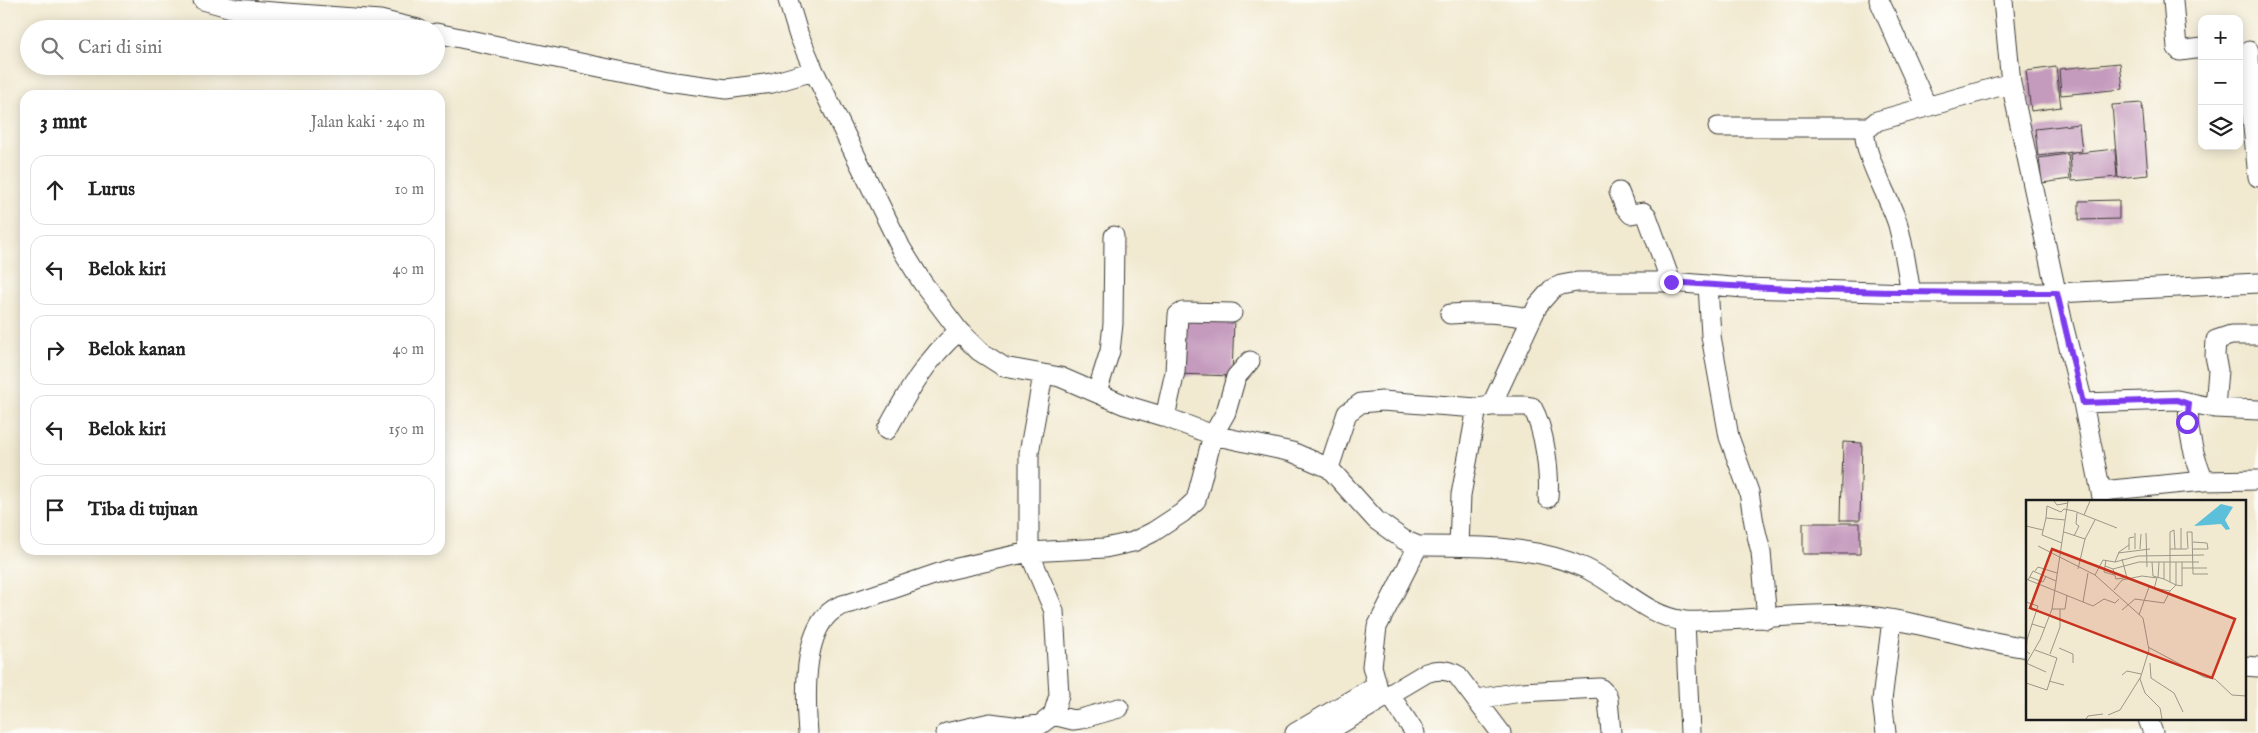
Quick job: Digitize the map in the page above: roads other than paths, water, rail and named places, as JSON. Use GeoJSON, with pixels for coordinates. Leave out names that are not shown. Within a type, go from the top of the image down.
{"type":"FeatureCollection","features":[{"type":"Feature","properties":{"kind":"street"},"geometry":{"type":"LineString","coordinates":[[204,0],[235,8],[380,20]]}},
{"type":"Feature","properties":{"kind":"street"},"geometry":{"type":"LineString","coordinates":[[788,0],[798,33],[814,71],[902,248],[922,282],[959,331],[979,351],[1004,367],[1060,377],[1125,405],[1165,417],[1212,435],[1292,452],[1329,468],[1376,520],[1404,540],[1418,546],[1459,546],[1511,550],[1567,560],[1588,570],[1652,609],[1685,621],[1767,619],[1804,615],[1856,615],[1892,620],[2001,645],[2026,648]]}},
{"type":"Feature","properties":{"kind":"street"},"geometry":{"type":"LineString","coordinates":[[1879,0],[1927,107]]}},
{"type":"Feature","properties":{"kind":"street"},"geometry":{"type":"LineString","coordinates":[[2003,0],[2011,83],[2102,496],[2204,481],[2258,480]]}},
{"type":"Feature","properties":{"kind":"street"},"geometry":{"type":"LineString","coordinates":[[2173,0],[2177,48],[2180,51],[2198,49]]}},
{"type":"Feature","properties":{"kind":"street"},"geometry":{"type":"LineString","coordinates":[[445,35],[667,81],[726,89],[772,83],[814,71]]}},
{"type":"Feature","properties":{"kind":"street"},"geometry":{"type":"LineString","coordinates":[[2249,50],[2258,178]]}},
{"type":"Feature","properties":{"kind":"street"},"geometry":{"type":"LineString","coordinates":[[1718,127],[1867,128],[1877,121],[2011,83]]}},
{"type":"Feature","properties":{"kind":"street"},"geometry":{"type":"LineString","coordinates":[[1867,128],[1865,131],[1866,142],[1898,226],[1911,294]]}},
{"type":"Feature","properties":{"kind":"street"},"geometry":{"type":"LineString","coordinates":[[1619,192],[1625,207],[1631,214],[1643,212],[1647,216],[1671,282]]}},
{"type":"Feature","properties":{"kind":"street"},"geometry":{"type":"LineString","coordinates":[[1097,392],[1110,351],[1114,236]]}},
{"type":"Feature","properties":{"kind":"street"},"geometry":{"type":"LineString","coordinates":[[1459,546],[1461,495],[1484,407],[1545,295],[1561,285],[1577,282],[1671,282],[1911,294],[2057,293],[2258,283]]}},
{"type":"Feature","properties":{"kind":"street"},"geometry":{"type":"LineString","coordinates":[[1708,285],[1711,336],[1729,437],[1749,492],[1761,552],[1767,619]]}},
{"type":"Feature","properties":{"kind":"street"},"geometry":{"type":"LineString","coordinates":[[1165,417],[1175,372],[1178,315],[1183,312],[1232,313]]}},
{"type":"Feature","properties":{"kind":"street"},"geometry":{"type":"LineString","coordinates":[[1450,314],[1514,314],[1532,319]]}},
{"type":"Feature","properties":{"kind":"street"},"geometry":{"type":"LineString","coordinates":[[887,430],[904,398],[925,366],[941,346],[959,331]]}},
{"type":"Feature","properties":{"kind":"street"},"geometry":{"type":"LineString","coordinates":[[2215,408],[2218,370],[2215,356],[2216,340],[2231,335],[2258,335]]}},
{"type":"Feature","properties":{"kind":"street"},"geometry":{"type":"LineString","coordinates":[[808,733],[806,714],[810,649],[818,627],[831,610],[839,605],[851,603],[948,570],[1029,552],[1105,548],[1133,542],[1153,532],[1182,513],[1196,500],[1212,435],[1226,412],[1236,377],[1250,361]]}},
{"type":"Feature","properties":{"kind":"street"},"geometry":{"type":"LineString","coordinates":[[946,733],[1040,725],[1053,715],[1059,695],[1054,610],[1029,552],[1029,453],[1043,375]]}},
{"type":"Feature","properties":{"kind":"street"},"geometry":{"type":"LineString","coordinates":[[2083,403],[2177,400],[2215,408],[2258,410]]}},
{"type":"Feature","properties":{"kind":"street"},"geometry":{"type":"LineString","coordinates":[[1329,468],[1347,413],[1361,403],[1382,402],[1484,407],[1526,406],[1532,408],[1547,464],[1548,498]]}},
{"type":"Feature","properties":{"kind":"street"},"geometry":{"type":"LineString","coordinates":[[2189,404],[2187,422],[2204,481]]}},
{"type":"Feature","properties":{"kind":"street"},"geometry":{"type":"LineString","coordinates":[[1295,733],[1377,685],[1372,666],[1377,627],[1395,588],[1418,546]]}},
{"type":"Feature","properties":{"kind":"street"},"geometry":{"type":"LineString","coordinates":[[1886,733],[1882,700],[1892,620]]}},
{"type":"Feature","properties":{"kind":"street"},"geometry":{"type":"LineString","coordinates":[[1685,621],[1690,733]]}},
{"type":"Feature","properties":{"kind":"street"},"geometry":{"type":"LineString","coordinates":[[1329,732],[1426,673],[1442,670],[1451,671],[1456,676],[1477,699],[1501,733]]}},
{"type":"Feature","properties":{"kind":"street"},"geometry":{"type":"LineString","coordinates":[[1477,699],[1521,692],[1600,688],[1608,699],[1611,733]]}},
{"type":"Feature","properties":{"kind":"street"},"geometry":{"type":"LineString","coordinates":[[1390,695],[1415,733]]}},
{"type":"Feature","properties":{"kind":"street"},"geometry":{"type":"LineString","coordinates":[[1053,715],[1073,720],[1119,708]]}},
{"type":"Feature","properties":{"kind":"street"},"geometry":{"type":"LineString","coordinates":[[2148,720],[2152,733]]}}]}
